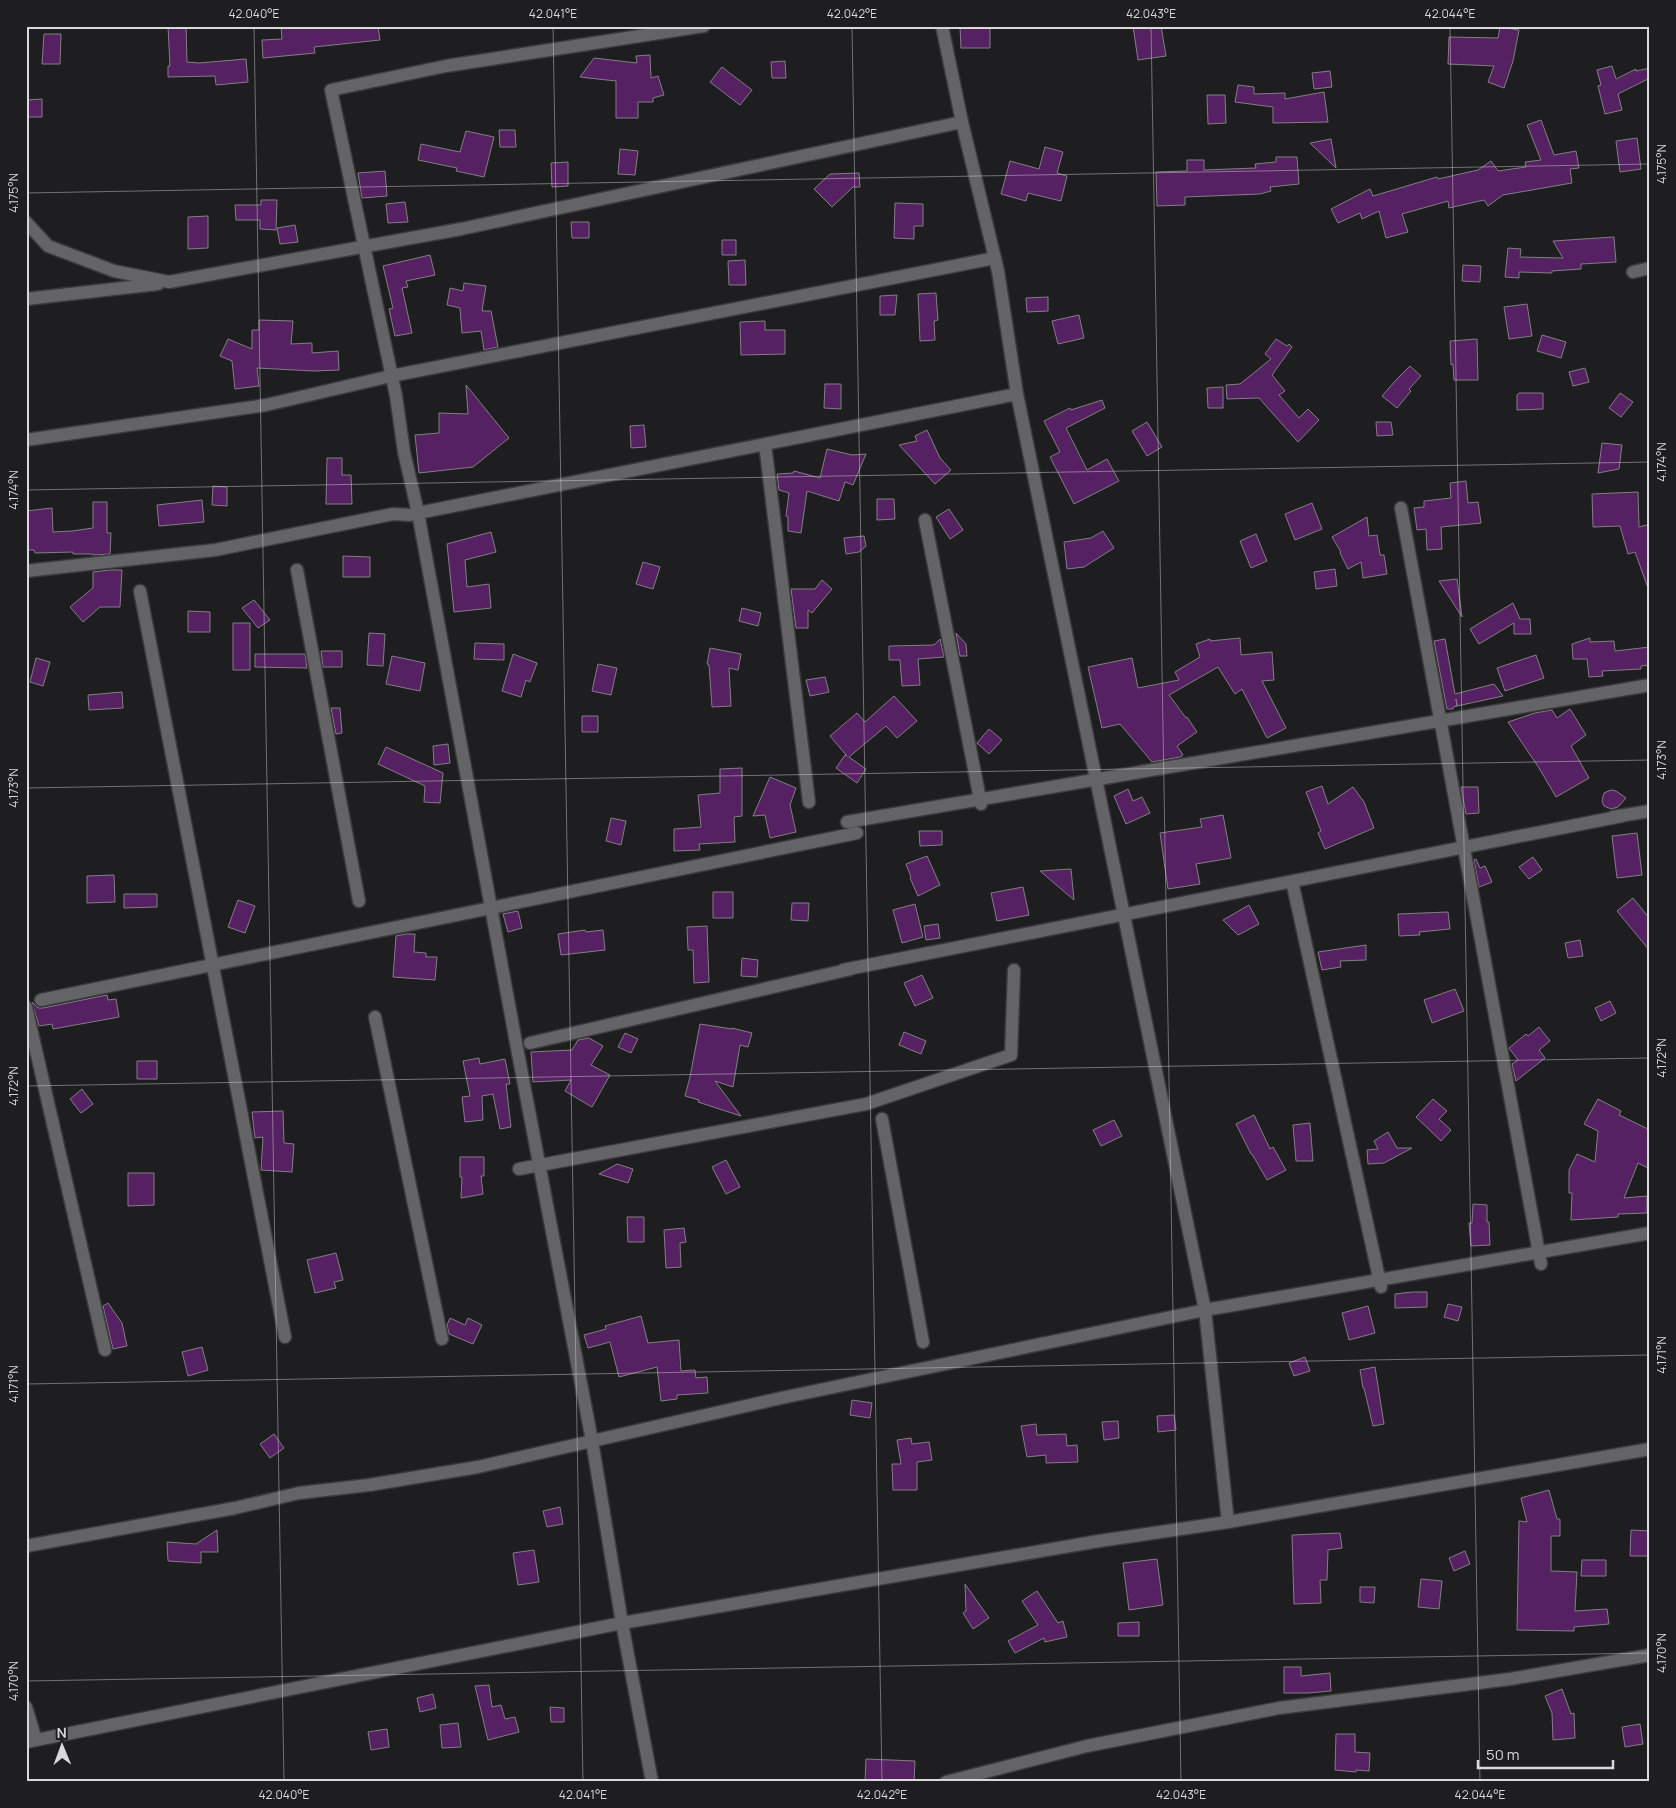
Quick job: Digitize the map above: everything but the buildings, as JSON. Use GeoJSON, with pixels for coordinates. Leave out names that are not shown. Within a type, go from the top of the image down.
{"type":"FeatureCollection","features":[{"type":"Feature","properties":{"kind":"street"},"geometry":{"type":"LineString","coordinates":[[652,1782],[622,1622],[592,1441],[418,513],[404,452],[392,376],[331,90],[446,66],[704,26]]}},
{"type":"Feature","properties":{"kind":"street"},"geometry":{"type":"LineString","coordinates":[[942,26],[962,122],[995,258],[1017,394],[1205,1310],[1228,1522]]}},
{"type":"Feature","properties":{"kind":"street"},"geometry":{"type":"LineString","coordinates":[[26,299],[169,282],[364,245],[461,229],[962,122]]}},
{"type":"Feature","properties":{"kind":"street"},"geometry":{"type":"LineString","coordinates":[[26,222],[48,246],[114,270],[169,282]]}},
{"type":"Feature","properties":{"kind":"street"},"geometry":{"type":"LineString","coordinates":[[26,440],[266,406],[392,376],[995,258]]}},
{"type":"Feature","properties":{"kind":"street"},"geometry":{"type":"LineString","coordinates":[[1633,272],[1650,268]]}},
{"type":"Feature","properties":{"kind":"street"},"geometry":{"type":"LineString","coordinates":[[26,571],[214,550],[393,514],[410,515],[1017,394]]}},
{"type":"Feature","properties":{"kind":"street"},"geometry":{"type":"LineString","coordinates":[[765,444],[809,802]]}},
{"type":"Feature","properties":{"kind":"street"},"geometry":{"type":"LineString","coordinates":[[1401,508],[1541,1264]]}},
{"type":"Feature","properties":{"kind":"street"},"geometry":{"type":"LineString","coordinates":[[925,520],[981,804]]}},
{"type":"Feature","properties":{"kind":"street"},"geometry":{"type":"LineString","coordinates":[[297,570],[359,900]]}},
{"type":"Feature","properties":{"kind":"street"},"geometry":{"type":"LineString","coordinates":[[140,590],[285,1337]]}},
{"type":"Feature","properties":{"kind":"street"},"geometry":{"type":"LineString","coordinates":[[846,822],[1650,685]]}},
{"type":"Feature","properties":{"kind":"street"},"geometry":{"type":"LineString","coordinates":[[1593,821],[1650,811]]}},
{"type":"Feature","properties":{"kind":"street"},"geometry":{"type":"LineString","coordinates":[[843,970],[1622,816]]}},
{"type":"Feature","properties":{"kind":"street"},"geometry":{"type":"LineString","coordinates":[[42,1000],[857,833]]}},
{"type":"Feature","properties":{"kind":"street"},"geometry":{"type":"LineString","coordinates":[[1292,881],[1381,1287]]}},
{"type":"Feature","properties":{"kind":"street"},"geometry":{"type":"LineString","coordinates":[[530,1043],[861,966]]}},
{"type":"Feature","properties":{"kind":"street"},"geometry":{"type":"LineString","coordinates":[[519,1169],[866,1104],[1011,1055],[1014,970]]}},
{"type":"Feature","properties":{"kind":"street"},"geometry":{"type":"LineString","coordinates":[[26,1007],[105,1350]]}},
{"type":"Feature","properties":{"kind":"street"},"geometry":{"type":"LineString","coordinates":[[375,1017],[442,1339]]}},
{"type":"Feature","properties":{"kind":"street"},"geometry":{"type":"LineString","coordinates":[[882,1119],[923,1342]]}},
{"type":"Feature","properties":{"kind":"street"},"geometry":{"type":"LineString","coordinates":[[26,1546],[235,1508],[298,1493],[369,1485],[478,1467],[781,1398],[1205,1310],[1650,1234]]}},
{"type":"Feature","properties":{"kind":"street"},"geometry":{"type":"LineString","coordinates":[[27,1713],[31,1741],[622,1622],[1100,1541],[1228,1522],[1650,1449]]}},
{"type":"Feature","properties":{"kind":"street"},"geometry":{"type":"LineString","coordinates":[[946,1782],[1087,1746],[1279,1708],[1510,1679],[1650,1655]]}}]}
